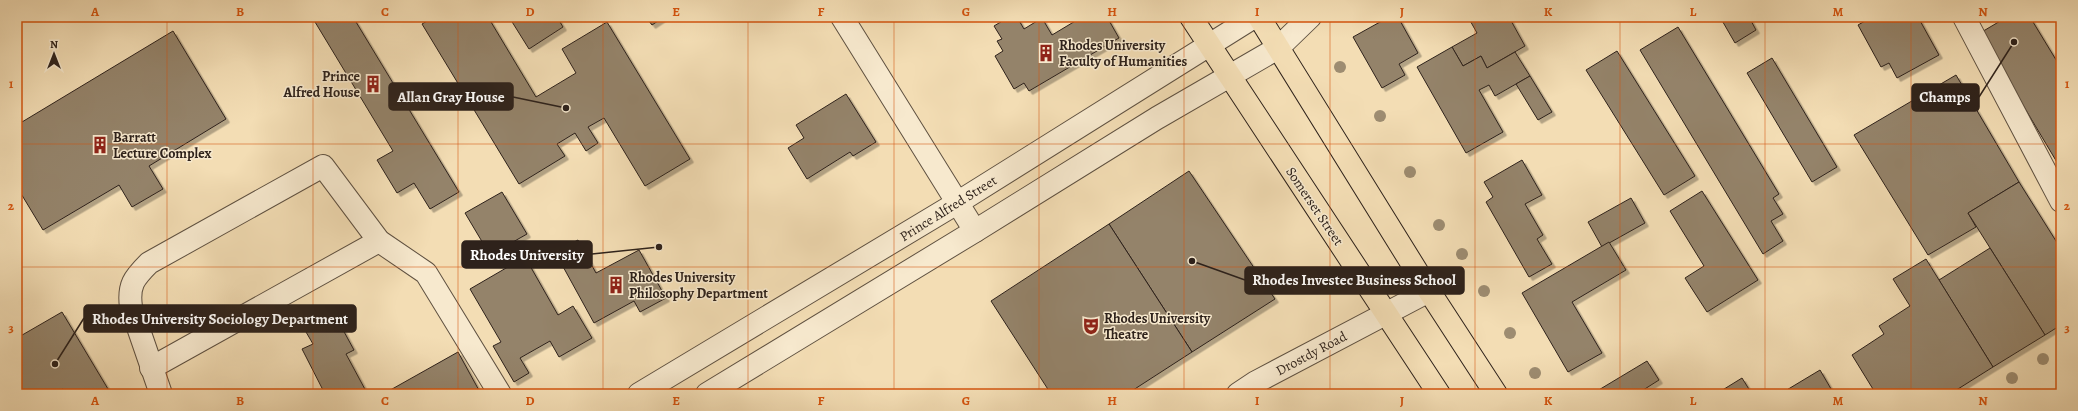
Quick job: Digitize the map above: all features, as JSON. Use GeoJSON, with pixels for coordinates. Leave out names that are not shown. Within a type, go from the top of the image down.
{"type":"FeatureCollection","features":[{"type":"Feature","properties":{"kind":"main road","name":"Somerset Street"},"geometry":{"type":"LineString","coordinates":[[1191,17],[1438,394]]}},
{"type":"Feature","properties":{"kind":"main road"},"geometry":{"type":"LineString","coordinates":[[1259,17],[1429,291],[1496,394]]}},
{"type":"Feature","properties":{"kind":"street"},"geometry":{"type":"LineString","coordinates":[[842,17],[975,231]]}},
{"type":"Feature","properties":{"kind":"street","name":"Prince Alfred Street"},"geometry":{"type":"LineString","coordinates":[[639,394],[957,203],[1208,44],[1254,17]]}},
{"type":"Feature","properties":{"kind":"street"},"geometry":{"type":"LineString","coordinates":[[706,394],[975,231],[1157,118],[1278,48],[1310,17]]}},
{"type":"Feature","properties":{"kind":"street"},"geometry":{"type":"LineString","coordinates":[[1964,17],[2061,201]]}},
{"type":"Feature","properties":{"kind":"street"},"geometry":{"type":"LineString","coordinates":[[161,394],[131,307],[129,294],[134,278],[149,263],[323,166],[379,241],[426,273],[500,394]]}},
{"type":"Feature","properties":{"kind":"street"},"geometry":{"type":"LineString","coordinates":[[151,368],[379,241]]}},
{"type":"Feature","properties":{"kind":"street","name":"Drostdy Road"},"geometry":{"type":"LineString","coordinates":[[1238,394],[1256,382],[1429,291]]}},
{"type":"Feature","properties":{"kind":"building","name":"Prince Alfred House"},"geometry":{"type":"Polygon","coordinates":[[[312,17],[353,17],[459,192],[430,209],[414,183],[397,193],[377,160],[393,151],[312,17]]]}},
{"type":"Feature","properties":{"kind":"building"},"geometry":{"type":"Polygon","coordinates":[[[434,17],[488,17],[536,97],[576,73],[562,49],[607,22],[690,159],[645,186],[604,118],[588,127],[598,143],[586,151],[575,133],[557,144],[565,156],[519,184],[422,24],[434,17]]]}},
{"type":"Feature","properties":{"kind":"building"},"geometry":{"type":"Polygon","coordinates":[[[509,17],[557,17],[563,27],[529,49],[509,17]]]}},
{"type":"Feature","properties":{"kind":"building"},"geometry":{"type":"Polygon","coordinates":[[[646,17],[664,17],[652,25],[646,17]]]}},
{"type":"Feature","properties":{"kind":"building","name":"Rhodes University Faculty of Humanities"},"geometry":{"type":"Polygon","coordinates":[[[1009,17],[1017,17],[1024,29],[1042,18],[1052,35],[1082,17],[1107,17],[1119,38],[1029,91],[1024,83],[1014,89],[995,56],[1003,51],[997,41],[1002,39],[994,26],[1009,17]]]}},
{"type":"Feature","properties":{"kind":"building"},"geometry":{"type":"Polygon","coordinates":[[[1389,17],[1398,17],[1418,53],[1399,64],[1405,75],[1382,88],[1353,37],[1389,17]]]}},
{"type":"Feature","properties":{"kind":"building"},"geometry":{"type":"Polygon","coordinates":[[[1468,17],[1509,17],[1525,46],[1487,68],[1481,56],[1463,66],[1452,47],[1477,33],[1468,17]]]}},
{"type":"Feature","properties":{"kind":"building"},"geometry":{"type":"Polygon","coordinates":[[[1720,17],[1749,17],[1756,30],[1735,43],[1720,17]]]}},
{"type":"Feature","properties":{"kind":"building"},"geometry":{"type":"Polygon","coordinates":[[[1872,17],[1918,17],[1939,55],[1897,78],[1889,63],[1881,67],[1858,25],[1872,17]]]}},
{"type":"Feature","properties":{"kind":"building"},"geometry":{"type":"Polygon","coordinates":[[[2007,17],[2030,17],[2061,68],[2061,169],[1980,33],[2007,17]]]}},
{"type":"Feature","properties":{"kind":"building"},"geometry":{"type":"Polygon","coordinates":[[[1678,27],[1779,194],[1773,198],[1783,214],[1771,221],[1783,241],[1763,254],[1640,50],[1678,27]]]}},
{"type":"Feature","properties":{"kind":"building","name":"Barratt Lecture Complex"},"geometry":{"type":"Polygon","coordinates":[[[173,31],[226,119],[149,166],[163,189],[132,207],[119,185],[43,230],[17,187],[17,125],[173,31]]]}},
{"type":"Feature","properties":{"kind":"building"},"geometry":{"type":"Polygon","coordinates":[[[1452,47],[1463,66],[1481,56],[1487,68],[1515,52],[1530,76],[1495,96],[1489,85],[1479,90],[1503,132],[1466,153],[1417,67],[1452,47]]]}},
{"type":"Feature","properties":{"kind":"building"},"geometry":{"type":"Polygon","coordinates":[[[1617,51],[1695,176],[1664,195],[1586,70],[1617,51]]]}},
{"type":"Feature","properties":{"kind":"building"},"geometry":{"type":"Polygon","coordinates":[[[1772,58],[1837,167],[1812,182],[1747,73],[1772,58]]]}},
{"type":"Feature","properties":{"kind":"building"},"geometry":{"type":"Polygon","coordinates":[[[1956,75],[2019,182],[1968,213],[1976,227],[1928,255],[1854,135],[1956,75]]]}},
{"type":"Feature","properties":{"kind":"building"},"geometry":{"type":"Polygon","coordinates":[[[1530,76],[1552,112],[1538,120],[1516,84],[1530,76]]]}},
{"type":"Feature","properties":{"kind":"building"},"geometry":{"type":"Polygon","coordinates":[[[846,94],[876,142],[853,156],[850,152],[807,179],[788,148],[804,138],[796,125],[846,94]]]}},
{"type":"Feature","properties":{"kind":"building"},"geometry":{"type":"Polygon","coordinates":[[[1522,160],[1542,195],[1525,204],[1543,235],[1537,239],[1552,264],[1529,277],[1486,202],[1493,197],[1484,182],[1522,160]]]}},
{"type":"Feature","properties":{"kind":"building"},"geometry":{"type":"Polygon","coordinates":[[[1189,171],[1275,299],[1192,352],[1109,224],[1189,171]]]}},
{"type":"Feature","properties":{"kind":"building"},"geometry":{"type":"Polygon","coordinates":[[[2019,182],[2061,249],[2061,325],[2045,335],[1968,213],[2019,182]]]}},
{"type":"Feature","properties":{"kind":"building"},"geometry":{"type":"Polygon","coordinates":[[[1702,191],[1758,280],[1707,312],[1685,278],[1704,266],[1670,211],[1702,191]]]}},
{"type":"Feature","properties":{"kind":"building"},"geometry":{"type":"Polygon","coordinates":[[[502,192],[527,234],[490,255],[465,213],[502,192]]]}},
{"type":"Feature","properties":{"kind":"building"},"geometry":{"type":"Polygon","coordinates":[[[1631,198],[1645,223],[1602,247],[1588,222],[1631,198]]]}},
{"type":"Feature","properties":{"kind":"building","name":"Rhodes University Theatre"},"geometry":{"type":"Polygon","coordinates":[[[1109,224],[1192,352],[1127,394],[1051,394],[991,301],[1109,224]]]}},
{"type":"Feature","properties":{"kind":"building","name":"Rhodes University Philosophy Department"},"geometry":{"type":"Polygon","coordinates":[[[578,240],[596,273],[639,250],[666,298],[640,312],[634,301],[594,323],[555,252],[578,240]]]}},
{"type":"Feature","properties":{"kind":"building"},"geometry":{"type":"Polygon","coordinates":[[[1609,242],[1626,270],[1572,302],[1602,353],[1568,372],[1522,293],[1609,242]]]}},
{"type":"Feature","properties":{"kind":"building"},"geometry":{"type":"Polygon","coordinates":[[[1990,248],[2045,335],[1993,367],[1939,280],[1990,248]]]}},
{"type":"Feature","properties":{"kind":"building"},"geometry":{"type":"Polygon","coordinates":[[[525,257],[558,315],[573,306],[592,338],[559,357],[550,341],[520,358],[529,373],[514,382],[493,346],[501,342],[470,289],[525,257]]]}},
{"type":"Feature","properties":{"kind":"building"},"geometry":{"type":"Polygon","coordinates":[[[1926,259],[1993,367],[1950,394],[1876,394],[1852,355],[1884,334],[1879,326],[1910,306],[1893,279],[1926,259]]]}},
{"type":"Feature","properties":{"kind":"building"},"geometry":{"type":"Polygon","coordinates":[[[62,312],[111,394],[66,394],[63,389],[54,394],[17,394],[17,338],[62,312]]]}},
{"type":"Feature","properties":{"kind":"building"},"geometry":{"type":"Polygon","coordinates":[[[336,317],[354,350],[346,354],[367,393],[365,394],[325,394],[302,349],[313,344],[306,332],[336,317]]]}},
{"type":"Feature","properties":{"kind":"building"},"geometry":{"type":"Polygon","coordinates":[[[458,352],[481,394],[385,393],[458,352]]]}},
{"type":"Feature","properties":{"kind":"building"},"geometry":{"type":"Polygon","coordinates":[[[1647,361],[1659,380],[1640,392],[1641,394],[1592,394],[1647,361]]]}},
{"type":"Feature","properties":{"kind":"building"},"geometry":{"type":"Polygon","coordinates":[[[1820,370],[1834,394],[1780,394],[1820,370]]]}},
{"type":"Feature","properties":{"kind":"building"},"geometry":{"type":"Polygon","coordinates":[[[1742,378],[1752,394],[1716,394],[1742,378]]]}},
{"type":"Feature","properties":{"kind":"place","name":"Champs"},"geometry":{"type":"Point","coordinates":[2014,42]}},
{"type":"Feature","properties":{"kind":"place","name":"Rhodes University Faculty of Humanities"},"geometry":{"type":"Point","coordinates":[1046,53]}},
{"type":"Feature","properties":{"kind":"place","name":"Prince Alfred House"},"geometry":{"type":"Point","coordinates":[373,84]}},
{"type":"Feature","properties":{"kind":"place","name":"Allan Gray House"},"geometry":{"type":"Point","coordinates":[566,108]}},
{"type":"Feature","properties":{"kind":"place","name":"Barratt Lecture Complex"},"geometry":{"type":"Point","coordinates":[100,145]}},
{"type":"Feature","properties":{"kind":"place","name":"Rhodes University"},"geometry":{"type":"Point","coordinates":[659,247]}},
{"type":"Feature","properties":{"kind":"place","name":"Rhodes Investec Business School"},"geometry":{"type":"Point","coordinates":[1192,261]}},
{"type":"Feature","properties":{"kind":"place","name":"Rhodes University Philosophy Department"},"geometry":{"type":"Point","coordinates":[616,285]}},
{"type":"Feature","properties":{"kind":"place","name":"Rhodes University Theatre"},"geometry":{"type":"Point","coordinates":[1091,326]}},
{"type":"Feature","properties":{"kind":"place","name":"Rhodes University Sociology Department"},"geometry":{"type":"Point","coordinates":[55,364]}}]}
